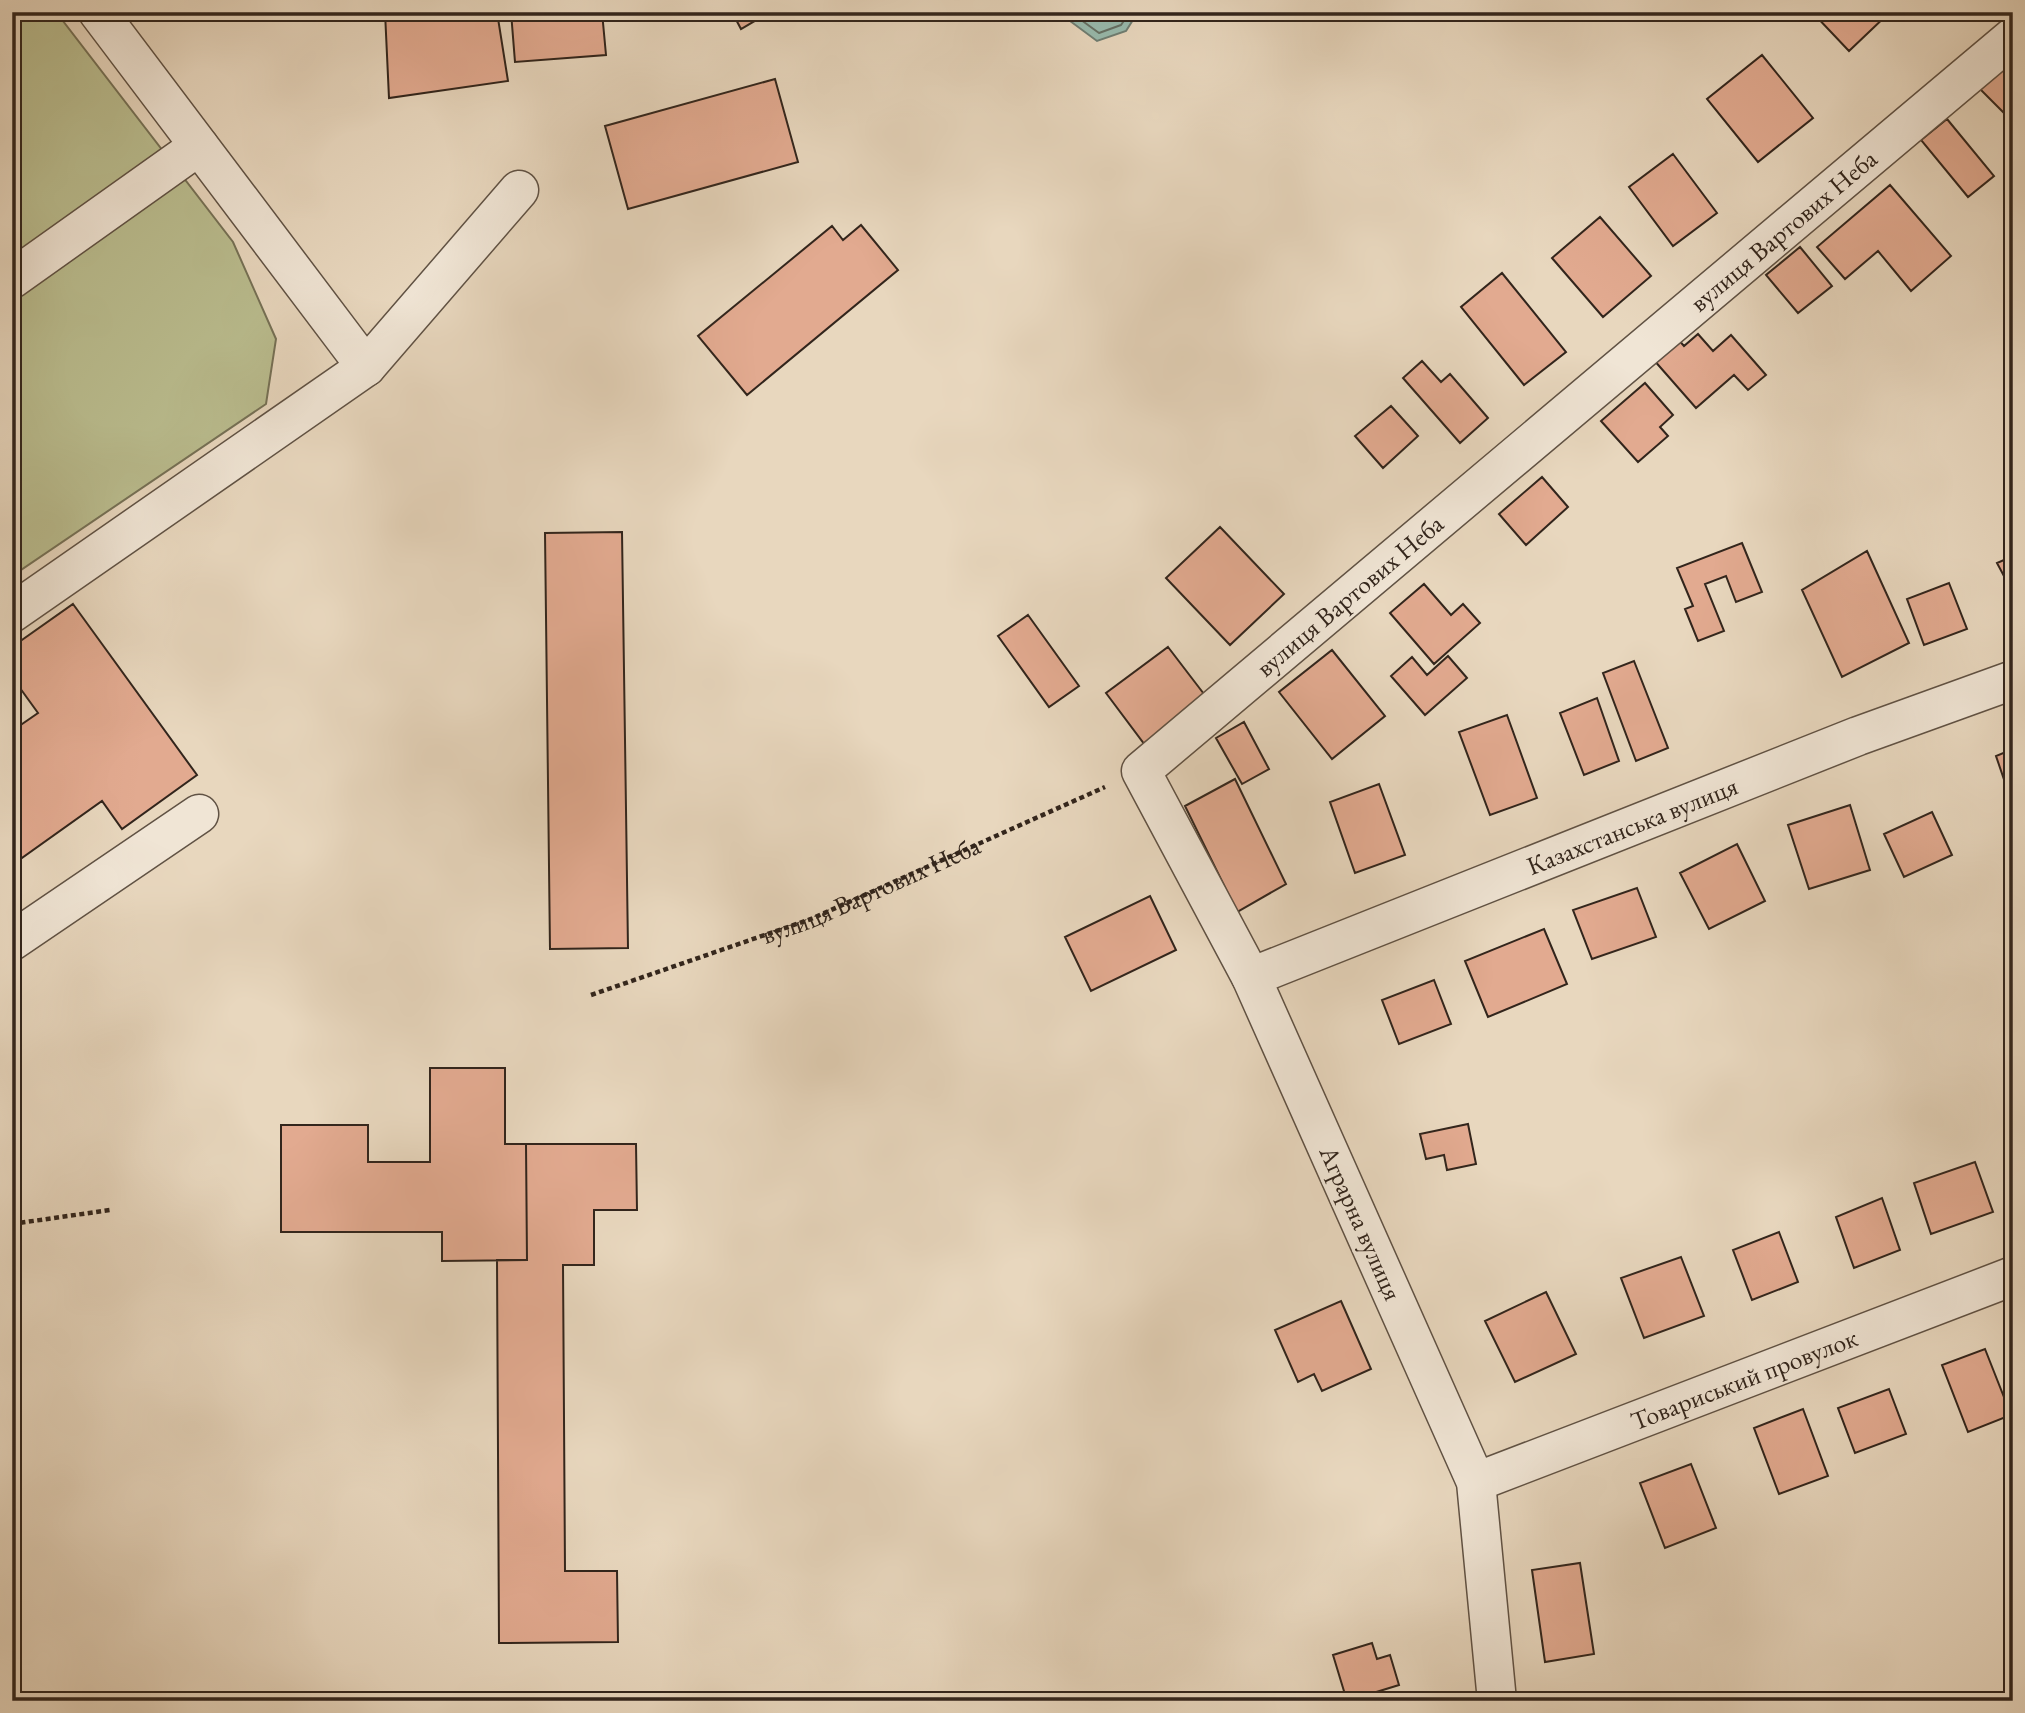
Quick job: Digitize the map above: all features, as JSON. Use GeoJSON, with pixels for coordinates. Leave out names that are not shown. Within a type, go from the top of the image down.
{"type":"FeatureCollection","features":[{"type":"Feature","properties":{"kind":"street"},"geometry":{"type":"LineString","coordinates":[[98,12],[366,367]]}},
{"type":"Feature","properties":{"kind":"street","name":"вулиця Вартових Неба"},"geometry":{"type":"LineString","coordinates":[[1141,771],[2013,37]]}},
{"type":"Feature","properties":{"kind":"street"},"geometry":{"type":"LineString","coordinates":[[12,279],[199,146]]}},
{"type":"Feature","properties":{"kind":"street"},"geometry":{"type":"LineString","coordinates":[[12,614],[366,367],[519,190]]}},
{"type":"Feature","properties":{"kind":"street","name":"Казахстанська вулиця"},"geometry":{"type":"LineString","coordinates":[[1251,976],[1858,736],[2013,680]]}},
{"type":"Feature","properties":{"kind":"street","name":"Аграрна вулиця"},"geometry":{"type":"LineString","coordinates":[[1141,771],[1251,976],[1476,1482],[1497,1701]]}},
{"type":"Feature","properties":{"kind":"street"},"geometry":{"type":"LineString","coordinates":[[12,941],[199,814]]}},
{"type":"Feature","properties":{"kind":"street","name":"Товариський провулок"},"geometry":{"type":"LineString","coordinates":[[1476,1482],[2013,1276]]}},
{"type":"Feature","properties":{"kind":"path","name":"вулиця Вартових Неба"},"geometry":{"type":"LineString","coordinates":[[590,995],[811,919],[1141,771]]}},
{"type":"Feature","properties":{"kind":"path"},"geometry":{"type":"LineString","coordinates":[[12,1224],[110,1210]]}},
{"type":"Feature","properties":{"kind":"green space"},"geometry":{"type":"Polygon","coordinates":[[[12,12],[56,12],[233,242],[276,339],[266,404],[12,576],[12,12]]]}},
{"type":"Feature","properties":{"kind":"water"},"geometry":{"type":"Polygon","coordinates":[[[1067,12],[1138,12],[1126,31],[1097,41],[1070,21],[1067,12]]]}},
{"type":"Feature","properties":{"kind":"building"},"geometry":{"type":"Polygon","coordinates":[[[385,12],[497,12],[508,81],[389,98],[385,12]]]}},
{"type":"Feature","properties":{"kind":"building"},"geometry":{"type":"Polygon","coordinates":[[[511,12],[602,12],[606,55],[515,62],[511,12]]]}},
{"type":"Feature","properties":{"kind":"building"},"geometry":{"type":"Polygon","coordinates":[[[732,12],[770,12],[741,29],[732,12]]]}},
{"type":"Feature","properties":{"kind":"building"},"geometry":{"type":"Polygon","coordinates":[[[1812,12],[1890,12],[1849,51],[1812,12]]]}},
{"type":"Feature","properties":{"kind":"building"},"geometry":{"type":"Polygon","coordinates":[[[1762,55],[1813,118],[1758,162],[1707,99],[1762,55]]]}},
{"type":"Feature","properties":{"kind":"building"},"geometry":{"type":"Polygon","coordinates":[[[2013,56],[2013,122],[1980,89],[2013,56]]]}},
{"type":"Feature","properties":{"kind":"building"},"geometry":{"type":"Polygon","coordinates":[[[775,79],[798,162],[628,209],[605,126],[775,79]]]}},
{"type":"Feature","properties":{"kind":"building"},"geometry":{"type":"Polygon","coordinates":[[[1947,119],[1994,176],[1968,197],[1921,140],[1947,119]]]}},
{"type":"Feature","properties":{"kind":"building"},"geometry":{"type":"Polygon","coordinates":[[[1673,154],[1717,213],[1673,246],[1629,187],[1673,154]]]}},
{"type":"Feature","properties":{"kind":"building"},"geometry":{"type":"Polygon","coordinates":[[[1890,185],[1951,256],[1911,291],[1878,251],[1845,279],[1817,247],[1890,185]]]}},
{"type":"Feature","properties":{"kind":"building"},"geometry":{"type":"Polygon","coordinates":[[[1600,217],[1651,276],[1603,317],[1552,258],[1600,217]]]}},
{"type":"Feature","properties":{"kind":"building"},"geometry":{"type":"Polygon","coordinates":[[[861,225],[898,270],[747,395],[698,336],[832,226],[843,240],[861,225]]]}},
{"type":"Feature","properties":{"kind":"building"},"geometry":{"type":"Polygon","coordinates":[[[1800,247],[1832,286],[1798,313],[1766,275],[1800,247]]]}},
{"type":"Feature","properties":{"kind":"building"},"geometry":{"type":"Polygon","coordinates":[[[1502,273],[1566,352],[1524,385],[1461,307],[1502,273]]]}},
{"type":"Feature","properties":{"kind":"building"},"geometry":{"type":"Polygon","coordinates":[[[1698,334],[1713,351],[1731,335],[1766,375],[1748,390],[1734,375],[1696,408],[1653,359],[1677,338],[1684,346],[1698,334]]]}},
{"type":"Feature","properties":{"kind":"building"},"geometry":{"type":"Polygon","coordinates":[[[1422,361],[1441,382],[1450,374],[1488,418],[1460,443],[1403,378],[1422,361]]]}},
{"type":"Feature","properties":{"kind":"building"},"geometry":{"type":"Polygon","coordinates":[[[1645,383],[1673,415],[1660,427],[1668,436],[1638,462],[1601,421],[1645,383]]]}},
{"type":"Feature","properties":{"kind":"building"},"geometry":{"type":"Polygon","coordinates":[[[1391,406],[1418,436],[1383,468],[1355,436],[1391,406]]]}},
{"type":"Feature","properties":{"kind":"building"},"geometry":{"type":"Polygon","coordinates":[[[1542,477],[1568,507],[1526,545],[1499,514],[1542,477]]]}},
{"type":"Feature","properties":{"kind":"building"},"geometry":{"type":"Polygon","coordinates":[[[1220,527],[1284,594],[1230,645],[1166,578],[1220,527]]]}},
{"type":"Feature","properties":{"kind":"building"},"geometry":{"type":"Polygon","coordinates":[[[622,532],[628,948],[550,949],[545,533],[622,532]]]}},
{"type":"Feature","properties":{"kind":"building"},"geometry":{"type":"Polygon","coordinates":[[[1742,543],[1762,592],[1736,602],[1726,576],[1705,584],[1724,631],[1698,641],[1685,609],[1693,606],[1677,568],[1742,543]]]}},
{"type":"Feature","properties":{"kind":"building"},"geometry":{"type":"Polygon","coordinates":[[[1867,551],[1909,643],[1842,677],[1802,590],[1867,551]]]}},
{"type":"Feature","properties":{"kind":"building"},"geometry":{"type":"Polygon","coordinates":[[[2013,556],[2013,593],[1997,563],[2013,556]]]}},
{"type":"Feature","properties":{"kind":"building"},"geometry":{"type":"Polygon","coordinates":[[[1949,583],[1967,629],[1924,645],[1907,599],[1949,583]]]}},
{"type":"Feature","properties":{"kind":"building"},"geometry":{"type":"Polygon","coordinates":[[[1424,584],[1451,615],[1463,604],[1480,623],[1434,664],[1390,613],[1424,584]]]}},
{"type":"Feature","properties":{"kind":"building"},"geometry":{"type":"Polygon","coordinates":[[[73,604],[197,775],[122,829],[102,801],[12,865],[12,731],[38,713],[12,677],[12,647],[73,604]]]}},
{"type":"Feature","properties":{"kind":"building"},"geometry":{"type":"Polygon","coordinates":[[[1028,615],[1079,686],[1049,707],[998,636],[1028,615]]]}},
{"type":"Feature","properties":{"kind":"building"},"geometry":{"type":"Polygon","coordinates":[[[1168,647],[1207,698],[1145,745],[1106,693],[1168,647]]]}},
{"type":"Feature","properties":{"kind":"building"},"geometry":{"type":"Polygon","coordinates":[[[1332,650],[1385,716],[1332,759],[1279,692],[1332,650]]]}},
{"type":"Feature","properties":{"kind":"building"},"geometry":{"type":"Polygon","coordinates":[[[1448,656],[1467,678],[1425,715],[1391,676],[1412,657],[1427,675],[1448,656]]]}},
{"type":"Feature","properties":{"kind":"building"},"geometry":{"type":"Polygon","coordinates":[[[1634,661],[1668,748],[1636,761],[1603,673],[1634,661]]]}},
{"type":"Feature","properties":{"kind":"building"},"geometry":{"type":"Polygon","coordinates":[[[1597,698],[1619,761],[1584,775],[1560,713],[1597,698]]]}},
{"type":"Feature","properties":{"kind":"building"},"geometry":{"type":"Polygon","coordinates":[[[1507,715],[1537,798],[1490,815],[1459,732],[1507,715]]]}},
{"type":"Feature","properties":{"kind":"building"},"geometry":{"type":"Polygon","coordinates":[[[1244,722],[1269,769],[1242,784],[1216,738],[1244,722]]]}},
{"type":"Feature","properties":{"kind":"building"},"geometry":{"type":"Polygon","coordinates":[[[2013,749],[2013,806],[1996,756],[2013,749]]]}},
{"type":"Feature","properties":{"kind":"building"},"geometry":{"type":"Polygon","coordinates":[[[1235,779],[1286,884],[1237,912],[1185,806],[1235,779]]]}},
{"type":"Feature","properties":{"kind":"building"},"geometry":{"type":"Polygon","coordinates":[[[1379,784],[1405,855],[1355,873],[1330,802],[1379,784]]]}},
{"type":"Feature","properties":{"kind":"building"},"geometry":{"type":"Polygon","coordinates":[[[1850,805],[1870,870],[1809,889],[1788,825],[1850,805]]]}},
{"type":"Feature","properties":{"kind":"building"},"geometry":{"type":"Polygon","coordinates":[[[1932,812],[1952,855],[1904,877],[1884,834],[1932,812]]]}},
{"type":"Feature","properties":{"kind":"building"},"geometry":{"type":"Polygon","coordinates":[[[1737,844],[1765,901],[1709,929],[1680,873],[1737,844]]]}},
{"type":"Feature","properties":{"kind":"building"},"geometry":{"type":"Polygon","coordinates":[[[1637,888],[1656,937],[1592,959],[1573,910],[1637,888]]]}},
{"type":"Feature","properties":{"kind":"building"},"geometry":{"type":"Polygon","coordinates":[[[1150,896],[1176,950],[1091,991],[1065,937],[1150,896]]]}},
{"type":"Feature","properties":{"kind":"building"},"geometry":{"type":"Polygon","coordinates":[[[1544,929],[1567,984],[1488,1017],[1465,961],[1544,929]]]}},
{"type":"Feature","properties":{"kind":"building"},"geometry":{"type":"Polygon","coordinates":[[[1434,980],[1451,1024],[1399,1044],[1382,1000],[1434,980]]]}},
{"type":"Feature","properties":{"kind":"building"},"geometry":{"type":"Polygon","coordinates":[[[430,1068],[505,1068],[505,1144],[526,1144],[527,1260],[442,1261],[442,1232],[281,1232],[281,1125],[368,1125],[368,1162],[430,1162],[430,1068]]]}},
{"type":"Feature","properties":{"kind":"building"},"geometry":{"type":"Polygon","coordinates":[[[1468,1124],[1476,1164],[1447,1170],[1444,1155],[1426,1159],[1420,1134],[1468,1124]]]}},
{"type":"Feature","properties":{"kind":"building"},"geometry":{"type":"Polygon","coordinates":[[[526,1144],[636,1144],[637,1210],[594,1210],[594,1265],[563,1265],[565,1571],[617,1571],[618,1642],[499,1643],[497,1260],[527,1260],[526,1144]]]}},
{"type":"Feature","properties":{"kind":"building"},"geometry":{"type":"Polygon","coordinates":[[[1975,1162],[1993,1212],[1931,1234],[1914,1183],[1975,1162]]]}},
{"type":"Feature","properties":{"kind":"building"},"geometry":{"type":"Polygon","coordinates":[[[1882,1198],[1900,1250],[1854,1268],[1836,1217],[1882,1198]]]}},
{"type":"Feature","properties":{"kind":"building"},"geometry":{"type":"Polygon","coordinates":[[[1779,1232],[1798,1282],[1752,1300],[1733,1250],[1779,1232]]]}},
{"type":"Feature","properties":{"kind":"building"},"geometry":{"type":"Polygon","coordinates":[[[1681,1257],[1704,1316],[1644,1338],[1621,1278],[1681,1257]]]}},
{"type":"Feature","properties":{"kind":"building"},"geometry":{"type":"Polygon","coordinates":[[[1546,1292],[1576,1354],[1515,1382],[1485,1321],[1546,1292]]]}},
{"type":"Feature","properties":{"kind":"building"},"geometry":{"type":"Polygon","coordinates":[[[1341,1301],[1371,1369],[1322,1391],[1314,1374],[1298,1382],[1275,1330],[1341,1301]]]}},
{"type":"Feature","properties":{"kind":"building"},"geometry":{"type":"Polygon","coordinates":[[[1985,1349],[2011,1415],[1968,1432],[1942,1365],[1985,1349]]]}},
{"type":"Feature","properties":{"kind":"building"},"geometry":{"type":"Polygon","coordinates":[[[1889,1389],[1906,1434],[1855,1453],[1838,1408],[1889,1389]]]}},
{"type":"Feature","properties":{"kind":"building"},"geometry":{"type":"Polygon","coordinates":[[[1803,1409],[1828,1476],[1779,1494],[1754,1428],[1803,1409]]]}},
{"type":"Feature","properties":{"kind":"building"},"geometry":{"type":"Polygon","coordinates":[[[1691,1464],[1716,1528],[1665,1548],[1640,1483],[1691,1464]]]}},
{"type":"Feature","properties":{"kind":"building"},"geometry":{"type":"Polygon","coordinates":[[[1580,1563],[1594,1654],[1545,1662],[1532,1570],[1580,1563]]]}},
{"type":"Feature","properties":{"kind":"building"},"geometry":{"type":"Polygon","coordinates":[[[1372,1643],[1377,1659],[1390,1655],[1399,1685],[1347,1701],[1333,1655],[1372,1643]]]}}]}
